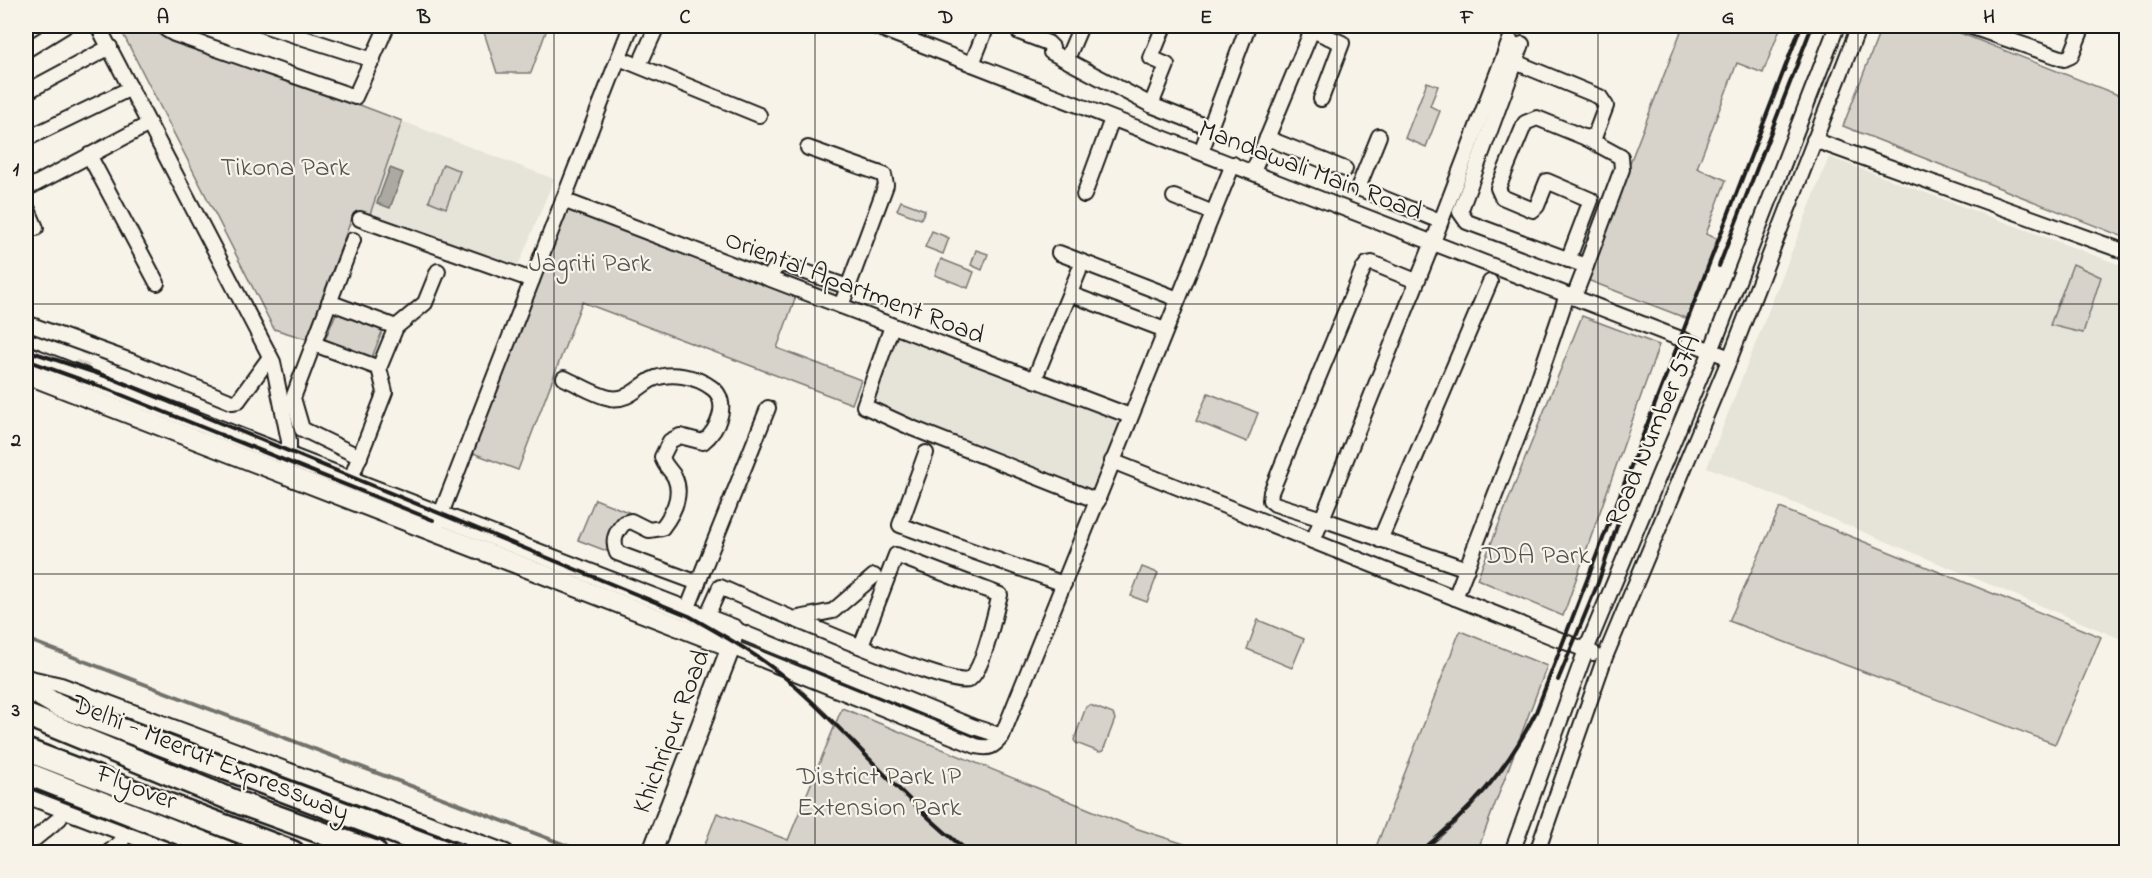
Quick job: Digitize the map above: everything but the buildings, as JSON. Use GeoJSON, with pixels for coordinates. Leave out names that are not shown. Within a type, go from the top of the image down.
{"type":"FeatureCollection","features":[{"type":"Feature","properties":{"kind":"highway","name":"Flyover"},"geometry":{"type":"LineString","coordinates":[[26,687],[57,705],[446,852]]}},
{"type":"Feature","properties":{"kind":"highway","name":"Delhi - Meerut Expressway"},"geometry":{"type":"LineString","coordinates":[[26,715],[242,804],[375,852]]}},
{"type":"Feature","properties":{"kind":"highway"},"geometry":{"type":"LineString","coordinates":[[26,750],[293,852]]}},
{"type":"Feature","properties":{"kind":"highway","name":"Flyover"},"geometry":{"type":"LineString","coordinates":[[26,773],[227,852]]}},
{"type":"Feature","properties":{"kind":"main road"},"geometry":{"type":"LineString","coordinates":[[26,355],[127,404]]}},
{"type":"Feature","properties":{"kind":"main road"},"geometry":{"type":"LineString","coordinates":[[26,374],[127,404],[287,465],[437,524],[730,647]]}},
{"type":"Feature","properties":{"kind":"main road"},"geometry":{"type":"LineString","coordinates":[[287,465],[350,481],[437,524],[687,610],[734,629]]}},
{"type":"Feature","properties":{"kind":"main road","name":"Khichripur Road"},"geometry":{"type":"LineString","coordinates":[[652,852],[730,647],[734,629]]}},
{"type":"Feature","properties":{"kind":"street"},"geometry":{"type":"LineString","coordinates":[[26,50],[65,26]]}},
{"type":"Feature","properties":{"kind":"street"},"geometry":{"type":"LineString","coordinates":[[99,26],[270,357],[289,441],[287,465]]}},
{"type":"Feature","properties":{"kind":"street"},"geometry":{"type":"LineString","coordinates":[[167,26],[167,30],[174,34],[355,98],[387,26]]}},
{"type":"Feature","properties":{"kind":"street"},"geometry":{"type":"LineString","coordinates":[[266,26],[373,60]]}},
{"type":"Feature","properties":{"kind":"street"},"geometry":{"type":"LineString","coordinates":[[437,524],[631,26]]}},
{"type":"Feature","properties":{"kind":"street"},"geometry":{"type":"LineString","coordinates":[[643,57],[657,26]]}},
{"type":"Feature","properties":{"kind":"street","name":"Mandawali Main Road"},"geometry":{"type":"LineString","coordinates":[[874,26],[1730,358]]}},
{"type":"Feature","properties":{"kind":"street"},"geometry":{"type":"LineString","coordinates":[[972,64],[987,26]]}},
{"type":"Feature","properties":{"kind":"street"},"geometry":{"type":"LineString","coordinates":[[1019,26],[1019,32],[1048,43],[1052,47],[1051,52],[1151,105],[1210,128]]}},
{"type":"Feature","properties":{"kind":"street"},"geometry":{"type":"LineString","coordinates":[[1067,59],[1081,26]]}},
{"type":"Feature","properties":{"kind":"street"},"geometry":{"type":"LineString","coordinates":[[1151,105],[1167,65],[1151,58],[1164,26]]}},
{"type":"Feature","properties":{"kind":"street"},"geometry":{"type":"LineString","coordinates":[[1201,152],[1248,26]]}},
{"type":"Feature","properties":{"kind":"street","name":"Road Number 57A"},"geometry":{"type":"LineString","coordinates":[[1512,852],[1586,650],[1711,351],[1837,26]]}},
{"type":"Feature","properties":{"kind":"street","name":"Road Number 57A"},"geometry":{"type":"LineString","coordinates":[[1537,852],[1605,657],[1730,358],[1859,26]]}},
{"type":"Feature","properties":{"kind":"street"},"geometry":{"type":"LineString","coordinates":[[1969,26],[2064,59],[2071,56],[2083,26]]}},
{"type":"Feature","properties":{"kind":"street"},"geometry":{"type":"LineString","coordinates":[[1253,172],[1312,30],[1342,43],[1321,99]]}},
{"type":"Feature","properties":{"kind":"street"},"geometry":{"type":"LineString","coordinates":[[1313,541],[1440,221],[1516,42],[1515,62],[1460,212],[1467,222],[1586,266]]}},
{"type":"Feature","properties":{"kind":"street"},"geometry":{"type":"LineString","coordinates":[[26,92],[110,47]]}},
{"type":"Feature","properties":{"kind":"street"},"geometry":{"type":"LineString","coordinates":[[618,58],[759,115]]}},
{"type":"Feature","properties":{"kind":"street"},"geometry":{"type":"LineString","coordinates":[[1515,62],[1600,97],[1606,106],[1595,135],[1586,138]]}},
{"type":"Feature","properties":{"kind":"street"},"geometry":{"type":"LineString","coordinates":[[26,140],[131,88]]}},
{"type":"Feature","properties":{"kind":"street"},"geometry":{"type":"LineString","coordinates":[[1455,598],[1622,170],[1621,157],[1586,138],[1537,118],[1526,123],[1498,188],[1502,197],[1533,210],[1537,206],[1547,181],[1592,200],[1568,260]]}},
{"type":"Feature","properties":{"kind":"street"},"geometry":{"type":"LineString","coordinates":[[1084,195],[1112,119]]}},
{"type":"Feature","properties":{"kind":"street"},"geometry":{"type":"LineString","coordinates":[[26,189],[149,124]]}},
{"type":"Feature","properties":{"kind":"street"},"geometry":{"type":"LineString","coordinates":[[1379,136],[1358,188],[1440,221]]}},
{"type":"Feature","properties":{"kind":"street"},"geometry":{"type":"LineString","coordinates":[[1267,138],[1345,169]]}},
{"type":"Feature","properties":{"kind":"street"},"geometry":{"type":"LineString","coordinates":[[1814,140],[2127,252]]}},
{"type":"Feature","properties":{"kind":"street"},"geometry":{"type":"LineString","coordinates":[[808,148],[884,175],[886,185],[841,306]]}},
{"type":"Feature","properties":{"kind":"street"},"geometry":{"type":"LineString","coordinates":[[89,155],[157,283]]}},
{"type":"Feature","properties":{"kind":"street"},"geometry":{"type":"LineString","coordinates":[[730,647],[976,746],[992,747],[1002,736],[1233,164]]}},
{"type":"Feature","properties":{"kind":"street"},"geometry":{"type":"LineString","coordinates":[[1174,197],[1213,213]]}},
{"type":"Feature","properties":{"kind":"street","name":"Oriental Apartment Road"},"geometry":{"type":"LineString","coordinates":[[563,200],[1130,416]]}},
{"type":"Feature","properties":{"kind":"street"},"geometry":{"type":"LineString","coordinates":[[26,205],[36,228]]}},
{"type":"Feature","properties":{"kind":"street"},"geometry":{"type":"LineString","coordinates":[[360,219],[532,280]]}},
{"type":"Feature","properties":{"kind":"street"},"geometry":{"type":"LineString","coordinates":[[353,240],[293,398],[302,429],[360,457]]}},
{"type":"Feature","properties":{"kind":"street"},"geometry":{"type":"LineString","coordinates":[[1059,253],[1178,299]]}},
{"type":"Feature","properties":{"kind":"street"},"geometry":{"type":"LineString","coordinates":[[1416,281],[1372,263],[1367,264],[1363,269],[1271,492],[1270,500],[1275,504],[1467,569]]}},
{"type":"Feature","properties":{"kind":"street"},"geometry":{"type":"LineString","coordinates":[[770,279],[775,267],[779,264],[848,287]]}},
{"type":"Feature","properties":{"kind":"street"},"geometry":{"type":"LineString","coordinates":[[350,481],[385,392],[379,368],[396,327],[425,303],[438,271]]}},
{"type":"Feature","properties":{"kind":"street"},"geometry":{"type":"LineString","coordinates":[[1034,380],[1079,271]]}},
{"type":"Feature","properties":{"kind":"street"},"geometry":{"type":"LineString","coordinates":[[1380,540],[1490,282]]}},
{"type":"Feature","properties":{"kind":"street"},"geometry":{"type":"LineString","coordinates":[[1070,294],[1165,330]]}},
{"type":"Feature","properties":{"kind":"street"},"geometry":{"type":"LineString","coordinates":[[329,302],[396,327]]}},
{"type":"Feature","properties":{"kind":"street"},"geometry":{"type":"LineString","coordinates":[[26,322],[232,402],[238,401],[270,357]]}},
{"type":"Feature","properties":{"kind":"street"},"geometry":{"type":"LineString","coordinates":[[892,326],[864,406],[912,428],[1098,501]]}},
{"type":"Feature","properties":{"kind":"street"},"geometry":{"type":"LineString","coordinates":[[314,344],[379,368]]}},
{"type":"Feature","properties":{"kind":"street"},"geometry":{"type":"LineString","coordinates":[[564,378],[610,398],[632,395],[652,380],[666,376],[682,376],[705,382],[717,392],[723,408],[711,437],[703,442],[680,436],[670,441],[662,457],[664,466],[675,477],[678,494],[672,515],[662,528],[649,530],[631,520],[624,523],[613,545],[617,553],[698,584]]}},
{"type":"Feature","properties":{"kind":"street"},"geometry":{"type":"LineString","coordinates":[[687,610],[768,408]]}},
{"type":"Feature","properties":{"kind":"street"},"geometry":{"type":"LineString","coordinates":[[926,453],[900,525],[1064,584]]}},
{"type":"Feature","properties":{"kind":"street"},"geometry":{"type":"LineString","coordinates":[[1112,461],[1605,657]]}},
{"type":"Feature","properties":{"kind":"street"},"geometry":{"type":"LineString","coordinates":[[706,618],[720,587],[793,619],[935,674],[960,682],[969,680],[979,669],[1000,596],[896,555],[861,645]]}},
{"type":"Feature","properties":{"kind":"street"},"geometry":{"type":"LineString","coordinates":[[793,619],[833,611],[874,576]]}},
{"type":"Feature","properties":{"kind":"street"},"geometry":{"type":"LineString","coordinates":[[734,629],[974,727],[1002,736]]}},
{"type":"Feature","properties":{"kind":"street"},"geometry":{"type":"LineString","coordinates":[[26,676],[62,685],[506,852]]}},
{"type":"Feature","properties":{"kind":"street"},"geometry":{"type":"LineString","coordinates":[[26,796],[173,852]]}},
{"type":"Feature","properties":{"kind":"street"},"geometry":{"type":"LineString","coordinates":[[26,805],[153,852]]}},
{"type":"Feature","properties":{"kind":"street"},"geometry":{"type":"LineString","coordinates":[[26,846],[60,818]]}},
{"type":"Feature","properties":{"kind":"street"},"geometry":{"type":"LineString","coordinates":[[109,852],[122,840]]}},
{"type":"Feature","properties":{"kind":"shaded area"},"geometry":{"type":"Polygon","coordinates":[[[402,121],[554,179],[516,271],[371,213],[402,121]]]}},
{"type":"Feature","properties":{"kind":"shaded area"},"geometry":{"type":"Polygon","coordinates":[[[1829,157],[2126,267],[2126,641],[1707,467],[1829,157]]]}},
{"type":"Feature","properties":{"kind":"shaded area"},"geometry":{"type":"Polygon","coordinates":[[[390,168],[403,173],[390,208],[377,203],[390,168]]]}},
{"type":"Feature","properties":{"kind":"shaded area"},"geometry":{"type":"Polygon","coordinates":[[[890,331],[1120,420],[1087,504],[858,414],[860,401],[890,331]]]}},
{"type":"Feature","properties":{"kind":"green space","name":"Tikona Park"},"geometry":{"type":"Polygon","coordinates":[[[119,26],[152,26],[402,121],[368,220],[353,215],[307,339],[274,329],[119,26]]]}},
{"type":"Feature","properties":{"kind":"green space"},"geometry":{"type":"Polygon","coordinates":[[[482,26],[548,26],[531,73],[497,73],[482,26]]]}},
{"type":"Feature","properties":{"kind":"green space"},"geometry":{"type":"Polygon","coordinates":[[[1683,26],[1781,26],[1763,73],[1737,63],[1697,168],[1726,180],[1706,234],[1718,239],[1688,319],[1585,279],[1683,26]]]}},
{"type":"Feature","properties":{"kind":"green space"},"geometry":{"type":"Polygon","coordinates":[[[1882,26],[1942,26],[2126,98],[2126,238],[1843,126],[1882,26]]]}},
{"type":"Feature","properties":{"kind":"green space"},"geometry":{"type":"Polygon","coordinates":[[[1427,82],[1438,86],[1430,106],[1440,111],[1426,147],[1405,138],[1427,82]]]}},
{"type":"Feature","properties":{"kind":"green space"},"geometry":{"type":"Polygon","coordinates":[[[443,164],[460,171],[446,208],[429,201],[443,164]]]}},
{"type":"Feature","properties":{"kind":"green space"},"geometry":{"type":"Polygon","coordinates":[[[901,201],[925,210],[921,219],[897,210],[901,201]]]}},
{"type":"Feature","properties":{"kind":"green space","name":"Jagriti Park"},"geometry":{"type":"Polygon","coordinates":[[[566,208],[796,296],[777,348],[861,380],[852,404],[582,302],[518,470],[473,453],[566,208]]]}},
{"type":"Feature","properties":{"kind":"green space"},"geometry":{"type":"Polygon","coordinates":[[[932,231],[949,238],[943,254],[925,247],[932,231]]]}},
{"type":"Feature","properties":{"kind":"green space"},"geometry":{"type":"Polygon","coordinates":[[[976,250],[988,254],[982,270],[971,265],[976,250]]]}},
{"type":"Feature","properties":{"kind":"green space"},"geometry":{"type":"Polygon","coordinates":[[[941,259],[974,272],[968,288],[935,275],[941,259]]]}},
{"type":"Feature","properties":{"kind":"green space"},"geometry":{"type":"Polygon","coordinates":[[[2073,264],[2101,277],[2083,333],[2050,325],[2073,264]]]}},
{"type":"Feature","properties":{"kind":"green space"},"geometry":{"type":"Polygon","coordinates":[[[337,311],[383,329],[371,360],[324,342],[337,311]]]}},
{"type":"Feature","properties":{"kind":"green space","name":"DDA Park"},"geometry":{"type":"Polygon","coordinates":[[[1582,316],[1659,345],[1563,616],[1477,579],[1582,316]]]}},
{"type":"Feature","properties":{"kind":"green space"},"geometry":{"type":"Polygon","coordinates":[[[1208,393],[1258,413],[1247,442],[1196,421],[1208,393]]]}},
{"type":"Feature","properties":{"kind":"green space"},"geometry":{"type":"Polygon","coordinates":[[[595,499],[633,514],[617,555],[578,540],[595,499]]]}},
{"type":"Feature","properties":{"kind":"green space"},"geometry":{"type":"Polygon","coordinates":[[[1780,508],[2101,637],[2055,744],[1729,621],[1780,508]]]}},
{"type":"Feature","properties":{"kind":"green space"},"geometry":{"type":"Polygon","coordinates":[[[1142,567],[1158,573],[1147,602],[1131,596],[1142,567]]]}},
{"type":"Feature","properties":{"kind":"green space"},"geometry":{"type":"Polygon","coordinates":[[[1258,620],[1304,639],[1292,668],[1247,649],[1258,620]]]}},
{"type":"Feature","properties":{"kind":"green space"},"geometry":{"type":"Polygon","coordinates":[[[1460,631],[1547,666],[1477,852],[1374,852],[1460,631]]]}},
{"type":"Feature","properties":{"kind":"green space"},"geometry":{"type":"Polygon","coordinates":[[[1090,705],[1113,714],[1115,719],[1103,751],[1099,752],[1076,743],[1074,740],[1086,707],[1090,705]]]}},
{"type":"Feature","properties":{"kind":"green space","name":"District Park IP Extension Park"},"geometry":{"type":"Polygon","coordinates":[[[842,708],[1135,828],[1209,852],[702,852],[717,813],[788,840],[842,708]]]}},
{"type":"Feature","properties":{"kind":"waterway"},"geometry":{"type":"LineString","coordinates":[[26,639],[584,852]]}},
{"type":"Feature","properties":{"kind":"tunnel"},"geometry":{"type":"LineString","coordinates":[[78,375],[90,346]]}},
{"type":"Feature","properties":{"kind":"railway"},"geometry":{"type":"LineString","coordinates":[[1420,852],[1456,821],[1486,788],[1513,753],[1536,712],[1801,26]]}},
{"type":"Feature","properties":{"kind":"railway"},"geometry":{"type":"LineString","coordinates":[[1719,266],[1812,26]]}},
{"type":"Feature","properties":{"kind":"railway"},"geometry":{"type":"LineString","coordinates":[[26,350],[111,378],[689,616],[753,654],[789,681],[835,723],[922,812],[969,852]]}},
{"type":"Feature","properties":{"kind":"railway"},"geometry":{"type":"LineString","coordinates":[[26,360],[107,389],[433,520]]}},
{"type":"Feature","properties":{"kind":"railway"},"geometry":{"type":"LineString","coordinates":[[1558,680],[1598,583],[1618,523]]}}]}
